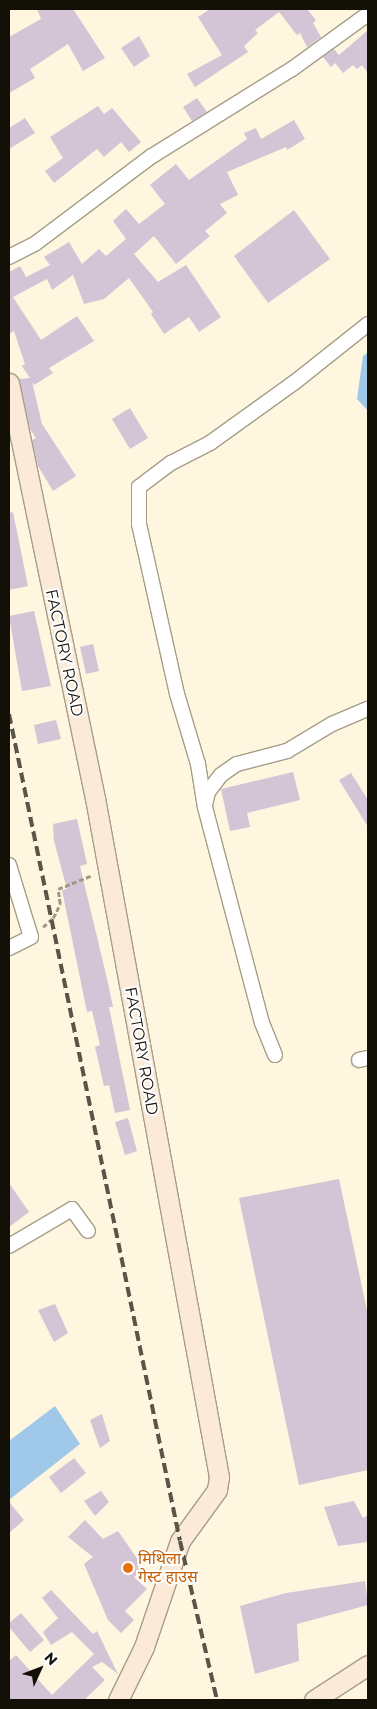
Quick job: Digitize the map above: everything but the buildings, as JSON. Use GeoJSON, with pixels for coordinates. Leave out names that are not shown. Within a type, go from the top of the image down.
{"type":"FeatureCollection","features":[{"type":"Feature","properties":{"kind":"main road","name":"FACTORY ROAD"},"geometry":{"type":"LineString","coordinates":[[9,383],[108,870],[219,1477],[217,1490],[180,1541],[144,1647],[118,1700]]}},
{"type":"Feature","properties":{"kind":"main road"},"geometry":{"type":"LineString","coordinates":[[314,1700],[368,1665]]}},
{"type":"Feature","properties":{"kind":"street"},"geometry":{"type":"LineString","coordinates":[[9,257],[36,243],[144,161],[292,69],[368,14]]}},
{"type":"Feature","properties":{"kind":"street"},"geometry":{"type":"LineString","coordinates":[[275,1055],[262,1022],[205,808],[198,764],[177,694],[139,524],[139,487],[170,463],[210,443],[295,382],[368,324]]}},
{"type":"Feature","properties":{"kind":"street"},"geometry":{"type":"LineString","coordinates":[[205,808],[208,792],[221,775],[237,764],[286,751],[332,724],[368,709]]}},
{"type":"Feature","properties":{"kind":"street"},"geometry":{"type":"LineString","coordinates":[[9,865],[31,938],[9,948]]}},
{"type":"Feature","properties":{"kind":"street"},"geometry":{"type":"LineString","coordinates":[[9,1246],[72,1209],[88,1231]]}},
{"type":"Feature","properties":{"kind":"path"},"geometry":{"type":"LineString","coordinates":[[31,938],[53,918],[60,904],[58,889],[68,882],[108,870]]}},
{"type":"Feature","properties":{"kind":"water"},"geometry":{"type":"Polygon","coordinates":[[[368,352],[368,411],[357,399],[363,356],[368,352]]]}},
{"type":"Feature","properties":{"kind":"water"},"geometry":{"type":"Polygon","coordinates":[[[55,1406],[80,1444],[9,1500],[9,1441],[55,1406]]]}},
{"type":"Feature","properties":{"kind":"railway"},"geometry":{"type":"LineString","coordinates":[[9,714],[180,1541],[217,1700]]}},
{"type":"Feature","properties":{"kind":"place","name":"मिथिला गेस्ट हाउस"},"geometry":{"type":"Point","coordinates":[128,1568]}}]}
